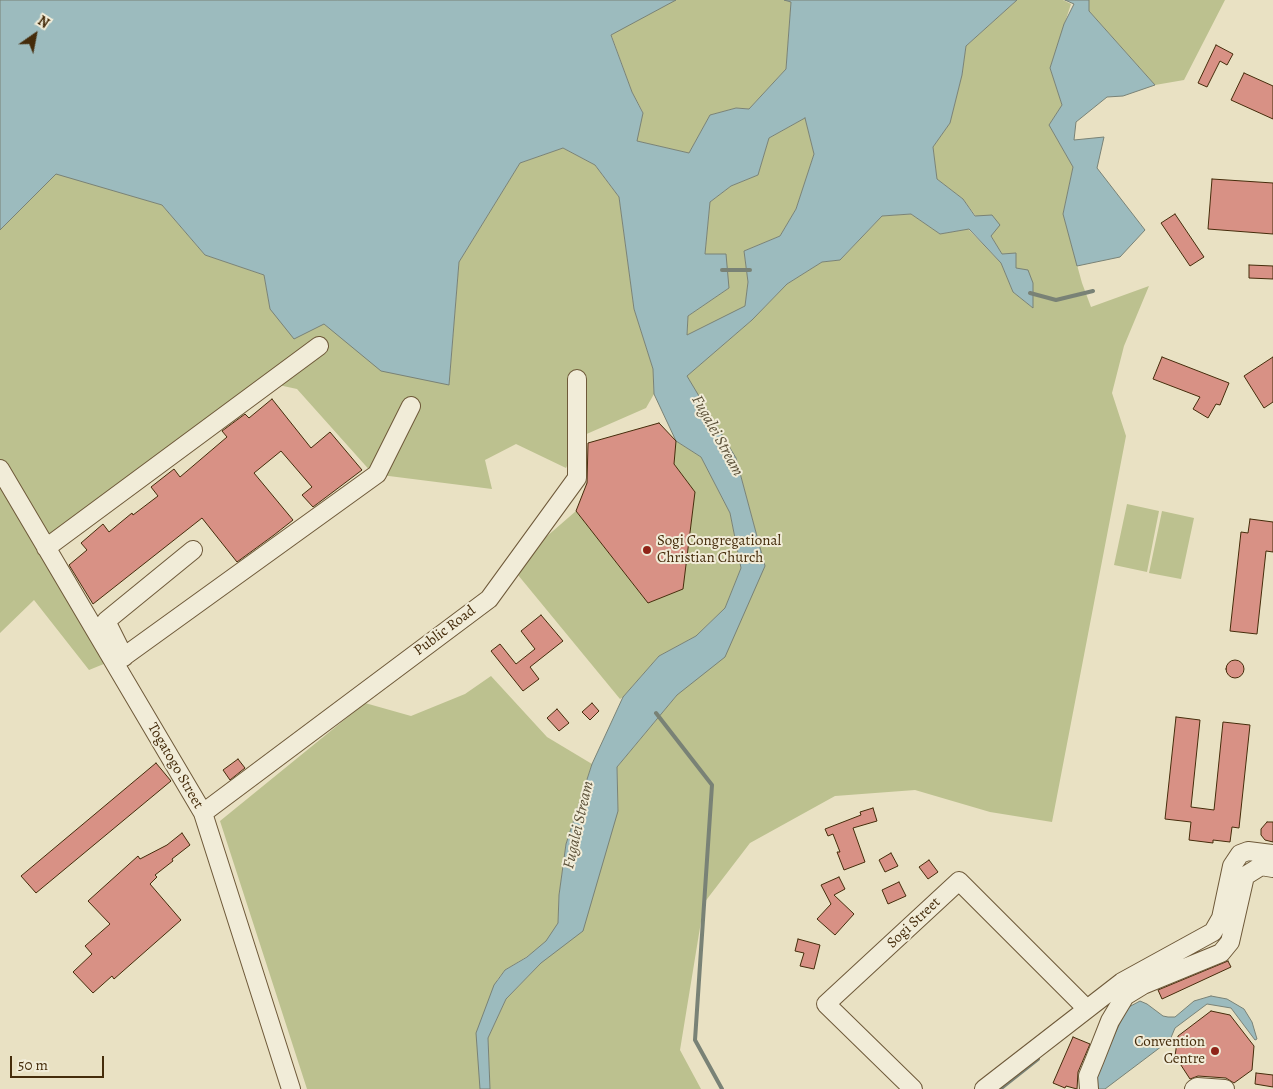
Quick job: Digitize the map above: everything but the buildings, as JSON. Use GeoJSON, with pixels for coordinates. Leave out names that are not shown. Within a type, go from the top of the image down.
{"type":"FeatureCollection","features":[{"type":"Feature","properties":{"kind":"street"},"geometry":{"type":"LineString","coordinates":[[46,548],[319,346]]}},
{"type":"Feature","properties":{"kind":"street","name":"Public Road"},"geometry":{"type":"LineString","coordinates":[[203,813],[489,598],[577,478],[577,379]]}},
{"type":"Feature","properties":{"kind":"street"},"geometry":{"type":"LineString","coordinates":[[192,550],[106,621],[120,660],[377,474],[411,406]]}},
{"type":"Feature","properties":{"kind":"street","name":"Togatogo Street"},"geometry":{"type":"LineString","coordinates":[[0,469],[46,548],[120,660],[203,813],[291,1089]]}},
{"type":"Feature","properties":{"kind":"street"},"geometry":{"type":"LineString","coordinates":[[984,1089],[1122,982],[1213,932],[1221,918],[1232,866],[1240,854],[1248,851],[1273,854]]}},
{"type":"Feature","properties":{"kind":"street"},"geometry":{"type":"LineString","coordinates":[[1089,1089],[1088,1076],[1110,1021],[1125,996],[1143,985],[1221,952],[1230,942],[1245,876],[1261,866],[1273,868]]}},
{"type":"Feature","properties":{"kind":"street","name":"Sogi Street"},"geometry":{"type":"LineString","coordinates":[[913,1089],[826,1004],[959,882],[1087,1009]]}},
{"type":"Feature","properties":{"kind":"street"},"geometry":{"type":"LineString","coordinates":[[1194,1089],[1197,1087],[1225,1089]]}},
{"type":"Feature","properties":{"kind":"green space"},"geometry":{"type":"Polygon","coordinates":[[[676,0],[784,0],[791,2],[786,69],[749,109],[736,108],[710,115],[689,153],[636,141],[643,112],[632,92],[611,34],[676,0]]]}},
{"type":"Feature","properties":{"kind":"green space"},"geometry":{"type":"Polygon","coordinates":[[[1017,0],[1063,0],[1071,4],[1050,68],[1062,105],[1049,125],[1073,167],[1063,214],[1082,283],[1091,307],[1149,286],[1124,346],[1112,393],[1126,436],[1052,822],[990,812],[915,790],[835,796],[750,843],[704,903],[680,1050],[701,1089],[490,1089],[488,1038],[506,999],[541,963],[618,811],[617,767],[677,695],[765,566],[736,458],[686,376],[752,320],[787,284],[822,262],[840,260],[882,216],[911,214],[940,234],[968,229],[1001,263],[1013,292],[1033,308],[1016,268],[1016,253],[1002,254],[963,199],[937,179],[933,147],[950,123],[962,75],[966,46],[1017,0]]]}},
{"type":"Feature","properties":{"kind":"green space"},"geometry":{"type":"Polygon","coordinates":[[[1089,0],[1225,0],[1184,80],[1155,85],[1089,11],[1089,0]]]}},
{"type":"Feature","properties":{"kind":"green space"},"geometry":{"type":"Polygon","coordinates":[[[805,118],[814,154],[796,209],[780,236],[744,251],[748,282],[745,307],[687,335],[688,316],[729,288],[705,254],[710,202],[731,186],[758,175],[769,138],[805,118]]]}},
{"type":"Feature","properties":{"kind":"green space"},"geometry":{"type":"Polygon","coordinates":[[[563,148],[595,165],[619,197],[634,309],[653,369],[654,394],[646,408],[582,436],[566,468],[516,444],[485,460],[492,489],[373,474],[297,389],[274,384],[50,549],[116,659],[89,670],[34,600],[0,633],[0,156],[162,205],[205,255],[264,275],[270,309],[324,324],[449,385],[459,262],[520,163],[563,148]]]}},
{"type":"Feature","properties":{"kind":"green space"},"geometry":{"type":"Polygon","coordinates":[[[676,441],[701,457],[730,513],[741,568],[725,608],[696,636],[659,656],[620,699],[518,575],[531,552],[576,511],[648,603],[683,589],[695,492],[674,464],[676,441]]]}},
{"type":"Feature","properties":{"kind":"green space"},"geometry":{"type":"Polygon","coordinates":[[[1127,504],[1159,511],[1147,572],[1114,565],[1127,504]]]}},
{"type":"Feature","properties":{"kind":"green space"},"geometry":{"type":"Polygon","coordinates":[[[1162,511],[1194,518],[1181,579],[1149,573],[1162,511]]]}},
{"type":"Feature","properties":{"kind":"green space"},"geometry":{"type":"Polygon","coordinates":[[[491,676],[547,737],[592,764],[566,844],[559,895],[558,923],[547,941],[531,954],[505,970],[497,980],[480,1070],[480,1089],[307,1089],[220,821],[365,703],[411,716],[465,694],[491,676]]]}},
{"type":"Feature","properties":{"kind":"water","name":"Fugalei Stream"},"geometry":{"type":"Polygon","coordinates":[[[0,0],[676,0],[611,35],[632,92],[643,113],[637,141],[689,153],[710,115],[736,108],[749,109],[786,69],[791,2],[784,0],[1017,0],[966,46],[962,75],[950,123],[933,147],[937,179],[963,199],[975,216],[992,215],[1000,225],[991,236],[1002,254],[1016,253],[1016,268],[1028,270],[1033,283],[1033,308],[1013,292],[1001,263],[969,229],[940,234],[911,214],[882,216],[840,260],[822,262],[787,284],[752,320],[687,376],[736,458],[765,566],[725,657],[677,695],[617,767],[618,811],[583,931],[541,963],[506,999],[488,1038],[490,1089],[480,1089],[476,1033],[494,985],[505,970],[527,957],[546,941],[558,923],[559,895],[566,844],[592,764],[623,697],[659,656],[696,636],[725,608],[741,568],[730,513],[701,457],[676,441],[654,394],[653,369],[634,309],[619,197],[595,165],[563,148],[520,163],[459,262],[449,385],[381,371],[324,324],[294,339],[270,309],[264,275],[205,255],[162,205],[56,174],[0,230],[0,0]],[[805,118],[769,138],[758,175],[731,186],[710,202],[705,254],[726,254],[729,288],[688,316],[687,335],[745,306],[748,282],[744,251],[780,236],[796,209],[814,154],[805,118]]]}},
{"type":"Feature","properties":{"kind":"water"},"geometry":{"type":"Polygon","coordinates":[[[1065,0],[1089,0],[1089,11],[1155,85],[1123,96],[1107,97],[1076,122],[1074,140],[1104,137],[1097,168],[1145,230],[1120,257],[1077,266],[1063,214],[1073,167],[1049,125],[1062,105],[1050,68],[1064,24],[1074,4],[1065,0]]]}},
{"type":"Feature","properties":{"kind":"water"},"geometry":{"type":"Polygon","coordinates":[[[1211,996],[1227,999],[1244,1009],[1252,1022],[1257,1039],[1255,1040],[1231,1008],[1207,1004],[1175,1028],[1170,1040],[1105,1089],[1098,1089],[1095,1084],[1096,1074],[1127,1008],[1140,1001],[1163,1016],[1175,1017],[1194,1001],[1211,996]]]}},
{"type":"Feature","properties":{"kind":"waterway"},"geometry":{"type":"LineString","coordinates":[[722,270],[750,270]]}},
{"type":"Feature","properties":{"kind":"waterway"},"geometry":{"type":"LineString","coordinates":[[1030,293],[1056,300],[1093,291]]}},
{"type":"Feature","properties":{"kind":"waterway"},"geometry":{"type":"LineString","coordinates":[[656,713],[712,785],[695,1040],[722,1089]]}},
{"type":"Feature","properties":{"kind":"waterway"},"geometry":{"type":"LineString","coordinates":[[1000,1089],[1038,1059]]}},
{"type":"Feature","properties":{"kind":"place","name":"Sogi Congregational Christian Church"},"geometry":{"type":"Point","coordinates":[647,550]}},
{"type":"Feature","properties":{"kind":"place","name":"Convention Centre"},"geometry":{"type":"Point","coordinates":[1215,1051]}}]}
